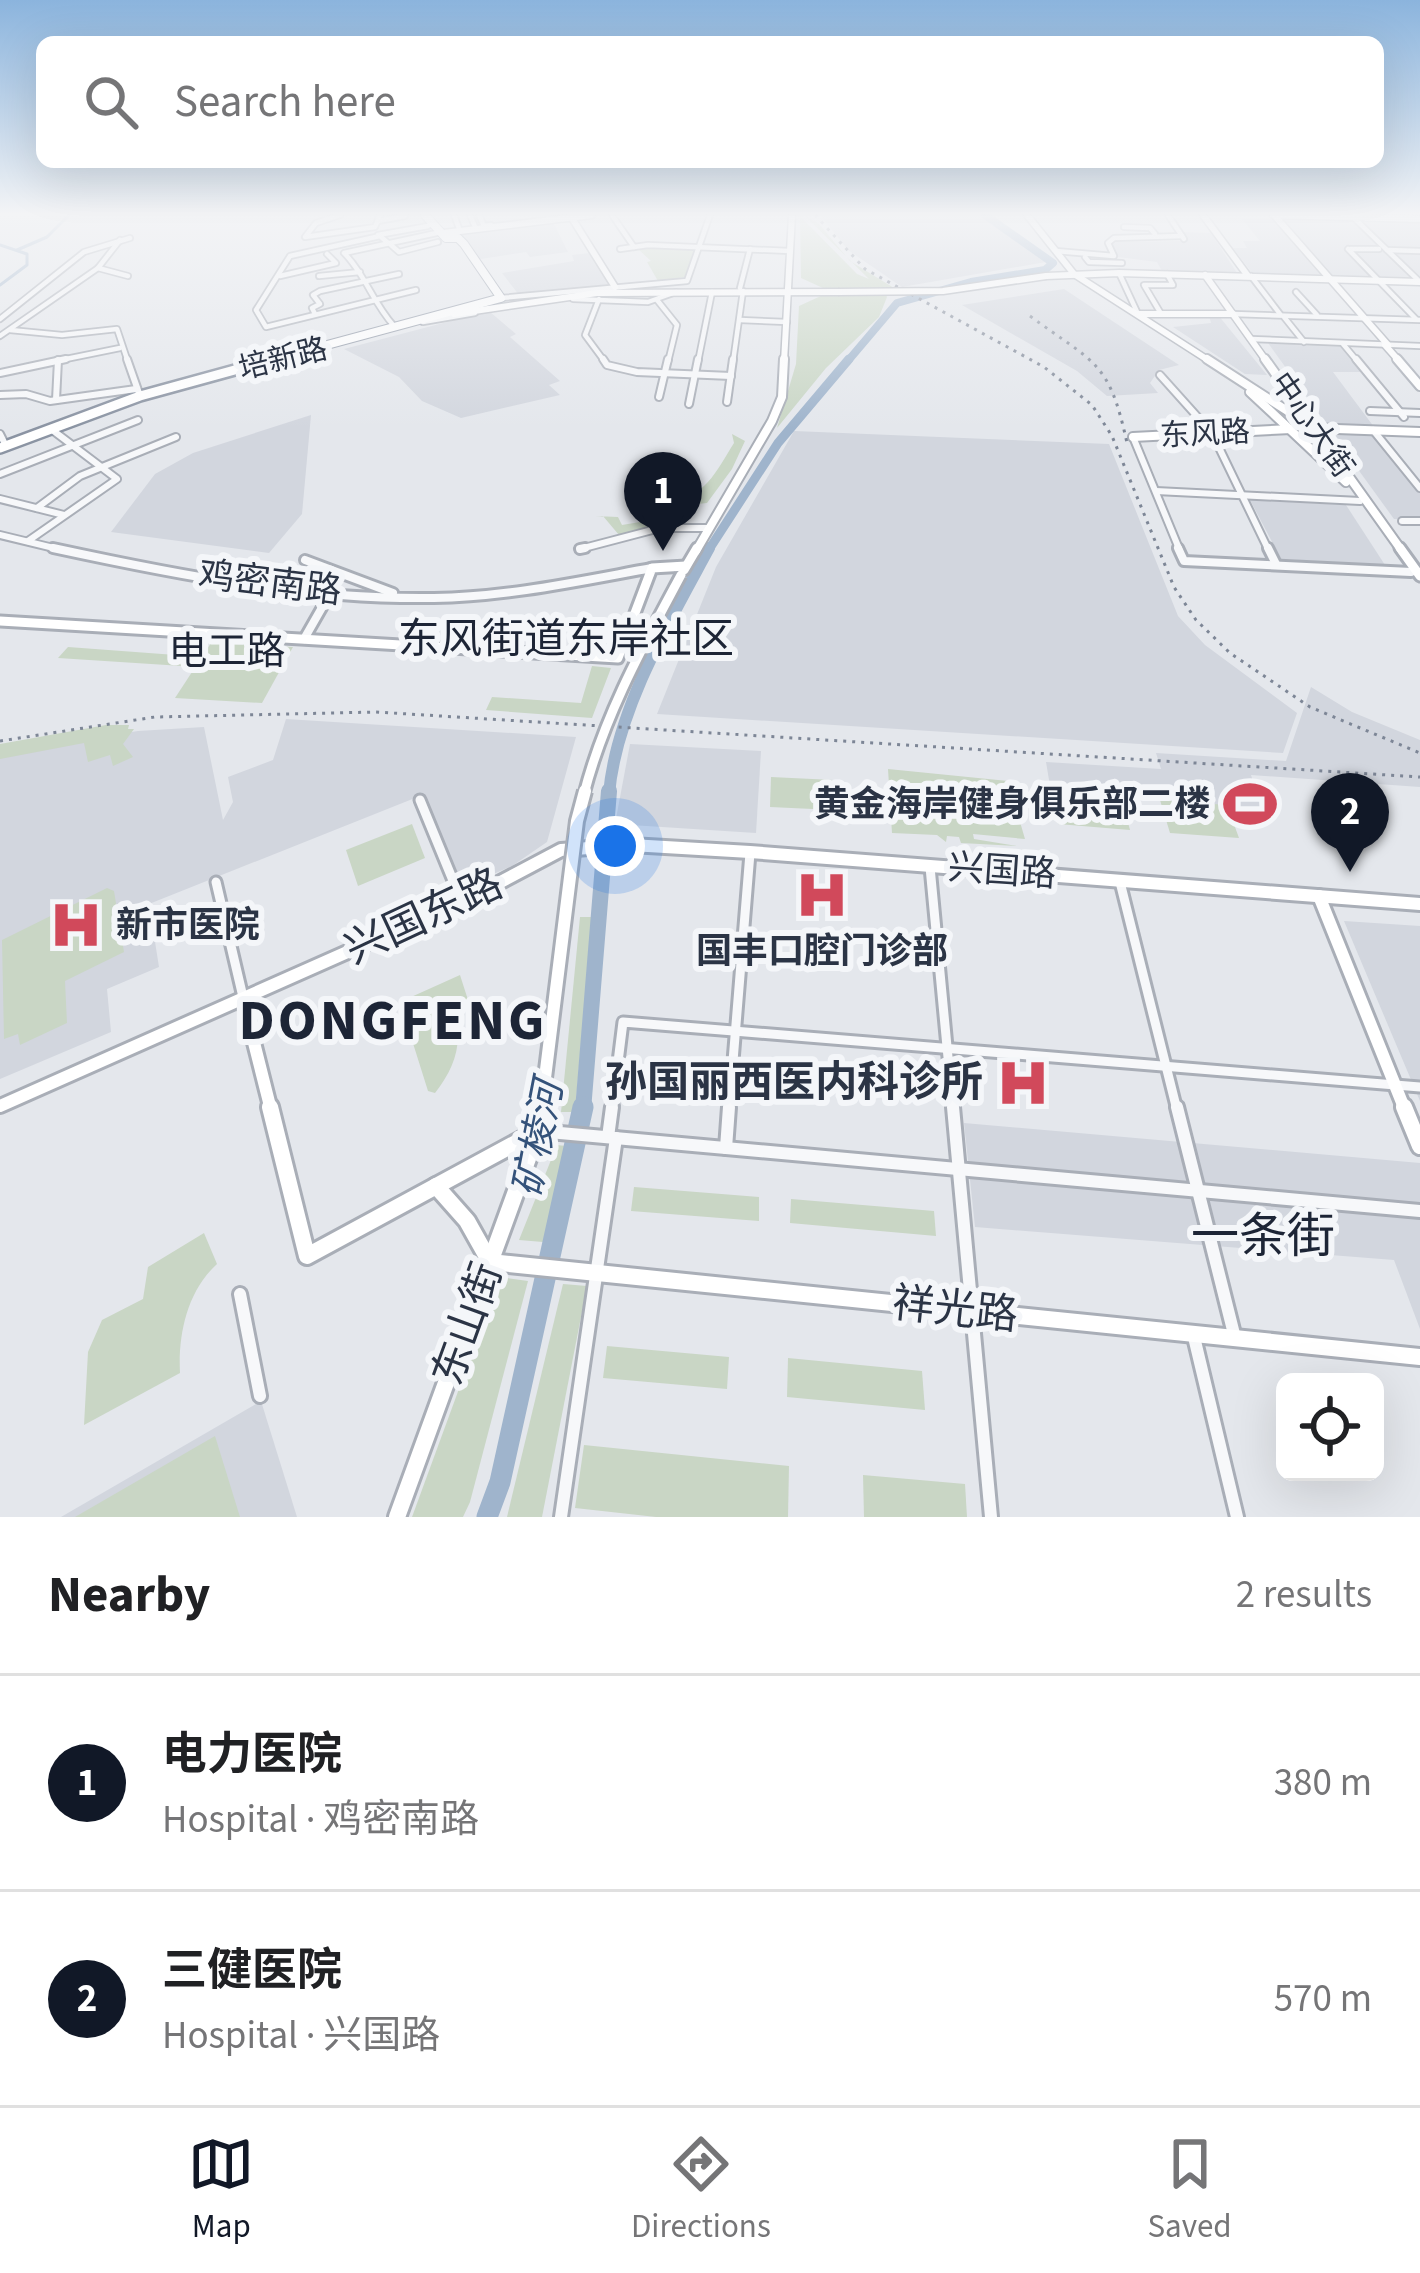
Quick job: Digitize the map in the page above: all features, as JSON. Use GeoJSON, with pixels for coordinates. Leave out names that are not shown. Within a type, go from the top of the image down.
{"type":"FeatureCollection","features":[{"type":"Feature","properties":{"kind":"highway"},"geometry":{"type":"LineString","coordinates":[[391,329],[501,298],[492,286]]}},
{"type":"Feature","properties":{"kind":"highway","name":"培新路"},"geometry":{"type":"LineString","coordinates":[[3,447],[138,393],[391,329]]}},
{"type":"Feature","properties":{"kind":"street"},"geometry":{"type":"LineString","coordinates":[[0,319],[41,286]]}},
{"type":"Feature","properties":{"kind":"street"},"geometry":{"type":"LineString","coordinates":[[0,336],[73,286]]}},
{"type":"Feature","properties":{"kind":"street"},"geometry":{"type":"LineString","coordinates":[[272,286],[256,310],[266,327],[416,290]]}},
{"type":"Feature","properties":{"kind":"street"},"geometry":{"type":"LineString","coordinates":[[315,314],[312,308],[320,304],[314,295],[343,286]]}},
{"type":"Feature","properties":{"kind":"street"},"geometry":{"type":"LineString","coordinates":[[365,286],[391,329]]}},
{"type":"Feature","properties":{"kind":"street"},"geometry":{"type":"LineString","coordinates":[[501,298],[629,286]]}},
{"type":"Feature","properties":{"kind":"street"},"geometry":{"type":"LineString","coordinates":[[727,402],[742,286]]}},
{"type":"Feature","properties":{"kind":"street"},"geometry":{"type":"LineString","coordinates":[[684,570],[778,407],[789,286]]}},
{"type":"Feature","properties":{"kind":"street","name":"培新路"},"geometry":{"type":"LineString","coordinates":[[391,329],[552,296],[943,291],[979,286]]}},
{"type":"Feature","properties":{"kind":"street"},"geometry":{"type":"LineString","coordinates":[[1093,286],[1276,403],[1306,426],[1302,440]]}},
{"type":"Feature","properties":{"kind":"street"},"geometry":{"type":"LineString","coordinates":[[1125,286],[1138,314]]}},
{"type":"Feature","properties":{"kind":"street"},"geometry":{"type":"LineString","coordinates":[[1144,286],[1160,312]]}},
{"type":"Feature","properties":{"kind":"street","name":"中心大街"},"geometry":{"type":"LineString","coordinates":[[1213,286],[1297,403],[1306,426],[1418,575]]}},
{"type":"Feature","properties":{"kind":"street"},"geometry":{"type":"LineString","coordinates":[[1258,286],[1304,342]]}},
{"type":"Feature","properties":{"kind":"street"},"geometry":{"type":"LineString","coordinates":[[1335,286],[1418,384]]}},
{"type":"Feature","properties":{"kind":"street"},"geometry":{"type":"LineString","coordinates":[[1384,286],[1419,320]]}},
{"type":"Feature","properties":{"kind":"street"},"geometry":{"type":"LineString","coordinates":[[423,322],[538,302],[657,300],[671,293],[741,290]]}},
{"type":"Feature","properties":{"kind":"street"},"geometry":{"type":"LineString","coordinates":[[689,404],[712,292]]}},
{"type":"Feature","properties":{"kind":"street"},"geometry":{"type":"LineString","coordinates":[[1296,292],[1318,316]]}},
{"type":"Feature","properties":{"kind":"street"},"geometry":{"type":"LineString","coordinates":[[599,298],[585,334],[596,355],[620,370],[731,376]]}},
{"type":"Feature","properties":{"kind":"street"},"geometry":{"type":"LineString","coordinates":[[657,300],[677,325],[659,397]]}},
{"type":"Feature","properties":{"kind":"street"},"geometry":{"type":"LineString","coordinates":[[1138,314],[1419,320]]}},
{"type":"Feature","properties":{"kind":"street"},"geometry":{"type":"LineString","coordinates":[[738,320],[787,322]]}},
{"type":"Feature","properties":{"kind":"street"},"geometry":{"type":"LineString","coordinates":[[0,396],[26,394],[56,400],[138,393],[117,329],[62,335],[10,330]]}},
{"type":"Feature","properties":{"kind":"street"},"geometry":{"type":"LineString","coordinates":[[1251,339],[1420,346]]}},
{"type":"Feature","properties":{"kind":"street"},"geometry":{"type":"LineString","coordinates":[[1342,343],[1402,415]]}},
{"type":"Feature","properties":{"kind":"street"},"geometry":{"type":"LineString","coordinates":[[0,373],[120,347]]}},
{"type":"Feature","properties":{"kind":"street"},"geometry":{"type":"LineString","coordinates":[[56,400],[58,360]]}},
{"type":"Feature","properties":{"kind":"street","name":"中心大街"},"geometry":{"type":"LineString","coordinates":[[1222,365],[1347,483],[1418,575]]}},
{"type":"Feature","properties":{"kind":"street"},"geometry":{"type":"LineString","coordinates":[[1160,375],[1211,434],[1277,565]]}},
{"type":"Feature","properties":{"kind":"street"},"geometry":{"type":"LineString","coordinates":[[1276,403],[1297,403]]}},
{"type":"Feature","properties":{"kind":"street"},"geometry":{"type":"LineString","coordinates":[[1370,411],[1420,413]]}},
{"type":"Feature","properties":{"kind":"street"},"geometry":{"type":"LineString","coordinates":[[0,474],[138,420]]}},
{"type":"Feature","properties":{"kind":"street","name":"东风路"},"geometry":{"type":"LineString","coordinates":[[1133,437],[1306,426],[1415,430]]}},
{"type":"Feature","properties":{"kind":"street"},"geometry":{"type":"LineString","coordinates":[[27,541],[117,478],[51,429]]}},
{"type":"Feature","properties":{"kind":"street"},"geometry":{"type":"LineString","coordinates":[[1373,430],[1420,488]]}},
{"type":"Feature","properties":{"kind":"street"},"geometry":{"type":"LineString","coordinates":[[0,434],[3,447]]}},
{"type":"Feature","properties":{"kind":"street"},"geometry":{"type":"LineString","coordinates":[[37,508],[80,476],[176,437]]}},
{"type":"Feature","properties":{"kind":"street"},"geometry":{"type":"LineString","coordinates":[[1133,437],[1184,561],[1418,575]]}},
{"type":"Feature","properties":{"kind":"street"},"geometry":{"type":"LineString","coordinates":[[1156,491],[1360,501]]}},
{"type":"Feature","properties":{"kind":"street"},"geometry":{"type":"LineString","coordinates":[[0,499],[65,515]]}},
{"type":"Feature","properties":{"kind":"street"},"geometry":{"type":"LineString","coordinates":[[1402,521],[1420,521]]}},
{"type":"Feature","properties":{"kind":"street"},"geometry":{"type":"LineString","coordinates":[[580,549],[631,533],[709,528]]}},
{"type":"Feature","properties":{"kind":"street","name":"鸡密南路"},"geometry":{"type":"LineString","coordinates":[[0,535],[156,570],[406,597],[501,593],[652,568],[684,570]]}},
{"type":"Feature","properties":{"kind":"street"},"geometry":{"type":"LineString","coordinates":[[305,560],[406,597]]}},
{"type":"Feature","properties":{"kind":"street"},"geometry":{"type":"LineString","coordinates":[[0,621],[618,658],[652,568]]}},
{"type":"Feature","properties":{"kind":"street","name":"东山街"},"geometry":{"type":"LineString","coordinates":[[398,1517],[543,1131],[578,821],[595,752],[628,674],[684,570]]}},
{"type":"Feature","properties":{"kind":"street"},"geometry":{"type":"LineString","coordinates":[[304,639],[324,604]]}},
{"type":"Feature","properties":{"kind":"street"},"geometry":{"type":"LineString","coordinates":[[420,800],[462,902]]}},
{"type":"Feature","properties":{"kind":"street","name":"兴国路"},"geometry":{"type":"LineString","coordinates":[[584,848],[631,845],[750,852],[1420,904]]}},
{"type":"Feature","properties":{"kind":"street","name":"兴国东路"},"geometry":{"type":"LineString","coordinates":[[0,1106],[462,902],[557,851],[584,848]]}},
{"type":"Feature","properties":{"kind":"street"},"geometry":{"type":"LineString","coordinates":[[726,1148],[750,852]]}},
{"type":"Feature","properties":{"kind":"street"},"geometry":{"type":"LineString","coordinates":[[930,866],[991,1517]]}},
{"type":"Feature","properties":{"kind":"street"},"geometry":{"type":"LineString","coordinates":[[1120,880],[1235,1339]]}},
{"type":"Feature","properties":{"kind":"street"},"geometry":{"type":"LineString","coordinates":[[216,882],[307,1256],[543,1131],[1420,1211]]}},
{"type":"Feature","properties":{"kind":"street"},"geometry":{"type":"LineString","coordinates":[[1318,896],[1420,1146]]}},
{"type":"Feature","properties":{"kind":"street"},"geometry":{"type":"LineString","coordinates":[[561,1517],[598,1273],[623,1022],[1420,1087]]}},
{"type":"Feature","properties":{"kind":"street"},"geometry":{"type":"LineString","coordinates":[[436,1186],[467,1221],[490,1262]]}},
{"type":"Feature","properties":{"kind":"street","name":"祥光路"},"geometry":{"type":"LineString","coordinates":[[490,1262],[1420,1358]]}},
{"type":"Feature","properties":{"kind":"street"},"geometry":{"type":"LineString","coordinates":[[240,1294],[260,1396]]}},
{"type":"Feature","properties":{"kind":"street"},"geometry":{"type":"LineString","coordinates":[[1193,1334],[1237,1517]]}},
{"type":"Feature","properties":{"kind":"shaded area"},"geometry":{"type":"Polygon","coordinates":[[[512,286],[595,286],[519,295],[512,286]]]}},
{"type":"Feature","properties":{"kind":"shaded area"},"geometry":{"type":"Polygon","coordinates":[[[1064,289],[1179,365],[1159,370],[1150,383],[1158,393],[1107,396],[1077,371],[962,305],[1064,289]]]}},
{"type":"Feature","properties":{"kind":"shaded area"},"geometry":{"type":"Polygon","coordinates":[[[489,311],[516,334],[510,337],[560,381],[549,385],[560,395],[461,418],[422,401],[399,377],[344,349],[489,311]]]}},
{"type":"Feature","properties":{"kind":"shaded area"},"geometry":{"type":"Polygon","coordinates":[[[1209,315],[1218,315],[1267,375],[1245,374],[1173,327],[1211,323],[1209,315]]]}},
{"type":"Feature","properties":{"kind":"shaded area"},"geometry":{"type":"Polygon","coordinates":[[[1268,343],[1341,346],[1362,372],[1333,372],[1374,427],[1327,425],[1268,343]]]}},
{"type":"Feature","properties":{"kind":"shaded area"},"geometry":{"type":"Polygon","coordinates":[[[311,415],[302,514],[269,553],[111,532],[155,474],[193,453],[311,415]]]}},
{"type":"Feature","properties":{"kind":"shaded area"},"geometry":{"type":"Polygon","coordinates":[[[794,431],[1109,444],[1178,616],[1205,645],[1297,713],[1283,753],[657,714],[716,567],[794,431]]]}},
{"type":"Feature","properties":{"kind":"shaded area"},"geometry":{"type":"Polygon","coordinates":[[[1331,432],[1374,434],[1420,491],[1420,520],[1394,519],[1331,432]]]}},
{"type":"Feature","properties":{"kind":"shaded area"},"geometry":{"type":"Polygon","coordinates":[[[1250,500],[1346,505],[1385,565],[1281,559],[1250,500]]]}},
{"type":"Feature","properties":{"kind":"shaded area"},"geometry":{"type":"Polygon","coordinates":[[[1311,687],[1352,712],[1420,740],[1420,787],[1251,775],[1261,809],[1051,792],[1046,762],[1161,769],[1156,753],[1286,761],[1311,687]]]}},
{"type":"Feature","properties":{"kind":"shaded area"},"geometry":{"type":"Polygon","coordinates":[[[286,719],[576,737],[547,842],[512,866],[457,890],[420,796],[149,904],[159,967],[107,989],[111,1032],[0,1079],[0,753],[138,731],[204,727],[223,820],[233,802],[228,777],[273,760],[286,719]]]}},
{"type":"Feature","properties":{"kind":"shaded area"},"geometry":{"type":"Polygon","coordinates":[[[630,744],[761,751],[756,833],[615,824],[630,744]]]}},
{"type":"Feature","properties":{"kind":"shaded area"},"geometry":{"type":"Polygon","coordinates":[[[1344,921],[1420,926],[1420,1101],[1344,921]]]}},
{"type":"Feature","properties":{"kind":"shaded area"},"geometry":{"type":"Polygon","coordinates":[[[964,1123],[1420,1163],[1420,1329],[1394,1260],[975,1227],[964,1123]]]}},
{"type":"Feature","properties":{"kind":"shaded area"},"geometry":{"type":"Polygon","coordinates":[[[261,1401],[297,1517],[61,1517],[261,1401]]]}},
{"type":"Feature","properties":{"kind":"green space"},"geometry":{"type":"Polygon","coordinates":[[[818,286],[894,288],[882,288],[887,297],[879,317],[826,368],[777,428],[796,364],[799,306],[823,295],[818,286]]]}},
{"type":"Feature","properties":{"kind":"green space"},"geometry":{"type":"Polygon","coordinates":[[[732,434],[745,441],[707,503],[679,506],[653,529],[619,535],[603,516],[618,517],[622,525],[658,519],[667,503],[691,495],[708,482],[734,443],[732,434]]]}},
{"type":"Feature","properties":{"kind":"green space"},"geometry":{"type":"Polygon","coordinates":[[[211,643],[293,647],[262,703],[175,698],[211,643]]]}},
{"type":"Feature","properties":{"kind":"green space"},"geometry":{"type":"Polygon","coordinates":[[[68,647],[189,656],[182,666],[58,658],[68,647]]]}},
{"type":"Feature","properties":{"kind":"green space"},"geometry":{"type":"Polygon","coordinates":[[[592,666],[611,668],[592,718],[486,710],[492,697],[581,703],[592,666]]]}},
{"type":"Feature","properties":{"kind":"green space"},"geometry":{"type":"Polygon","coordinates":[[[106,725],[134,729],[123,744],[133,757],[113,766],[110,755],[88,762],[84,743],[0,759],[0,744],[106,725]]]}},
{"type":"Feature","properties":{"kind":"green space"},"geometry":{"type":"Polygon","coordinates":[[[888,769],[1008,781],[1025,839],[973,834],[974,839],[1017,846],[892,833],[888,769]]]}},
{"type":"Feature","properties":{"kind":"green space"},"geometry":{"type":"Polygon","coordinates":[[[771,777],[833,780],[834,810],[770,807],[771,777]]]}},
{"type":"Feature","properties":{"kind":"green space"},"geometry":{"type":"Polygon","coordinates":[[[1051,792],[1121,797],[1130,830],[1058,824],[1051,792]]]}},
{"type":"Feature","properties":{"kind":"green space"},"geometry":{"type":"Polygon","coordinates":[[[1160,800],[1227,805],[1239,838],[1170,833],[1160,800]]]}},
{"type":"Feature","properties":{"kind":"green space"},"geometry":{"type":"Polygon","coordinates":[[[412,824],[425,858],[358,886],[346,850],[412,824]]]}},
{"type":"Feature","properties":{"kind":"green space"},"geometry":{"type":"Polygon","coordinates":[[[107,888],[114,891],[124,952],[65,981],[67,1023],[20,1045],[18,1034],[4,1039],[2,940],[107,888]]]}},
{"type":"Feature","properties":{"kind":"green space"},"geometry":{"type":"Polygon","coordinates":[[[580,917],[592,917],[575,1112],[561,1112],[580,917]]]}},
{"type":"Feature","properties":{"kind":"green space"},"geometry":{"type":"Polygon","coordinates":[[[460,975],[468,1000],[456,1019],[454,1058],[435,1093],[428,1091],[400,1002],[460,975]]]}},
{"type":"Feature","properties":{"kind":"green space"},"geometry":{"type":"Polygon","coordinates":[[[557,1145],[566,1146],[543,1242],[519,1240],[557,1145]]]}},
{"type":"Feature","properties":{"kind":"green space"},"geometry":{"type":"Polygon","coordinates":[[[634,1187],[759,1197],[759,1221],[631,1211],[634,1187]]]}},
{"type":"Feature","properties":{"kind":"green space"},"geometry":{"type":"Polygon","coordinates":[[[791,1199],[934,1211],[936,1236],[790,1223],[791,1199]]]}},
{"type":"Feature","properties":{"kind":"green space"},"geometry":{"type":"Polygon","coordinates":[[[204,1233],[217,1264],[198,1287],[186,1314],[180,1373],[84,1425],[88,1352],[102,1320],[143,1299],[148,1267],[204,1233]]]}},
{"type":"Feature","properties":{"kind":"green space"},"geometry":{"type":"Polygon","coordinates":[[[500,1277],[528,1281],[470,1502],[463,1517],[412,1517],[500,1277]]]}},
{"type":"Feature","properties":{"kind":"green space"},"geometry":{"type":"Polygon","coordinates":[[[563,1284],[587,1286],[542,1517],[507,1517],[563,1284]]]}},
{"type":"Feature","properties":{"kind":"green space"},"geometry":{"type":"Polygon","coordinates":[[[607,1346],[729,1357],[727,1389],[603,1378],[607,1346]]]}},
{"type":"Feature","properties":{"kind":"green space"},"geometry":{"type":"Polygon","coordinates":[[[788,1358],[922,1371],[925,1410],[787,1397],[788,1358]]]}},
{"type":"Feature","properties":{"kind":"green space"},"geometry":{"type":"Polygon","coordinates":[[[215,1436],[240,1517],[75,1517],[215,1436]]]}},
{"type":"Feature","properties":{"kind":"green space"},"geometry":{"type":"Polygon","coordinates":[[[584,1445],[789,1466],[788,1517],[656,1517],[575,1508],[584,1445]]]}},
{"type":"Feature","properties":{"kind":"green space"},"geometry":{"type":"Polygon","coordinates":[[[863,1475],[965,1484],[967,1517],[864,1517],[863,1475]]]}},
{"type":"Feature","properties":{"kind":"waterway","name":"矿棱河"},"geometry":{"type":"LineString","coordinates":[[847,362],[897,303],[958,286]]}},
{"type":"Feature","properties":{"kind":"waterway","name":"矿棱河"},"geometry":{"type":"LineString","coordinates":[[708,551],[778,443],[849,359]]}},
{"type":"Feature","properties":{"kind":"waterway","name":"矿棱河"},"geometry":{"type":"LineString","coordinates":[[609,794],[633,699],[709,548]]}},
{"type":"Feature","properties":{"kind":"waterway","name":"矿棱河"},"geometry":{"type":"LineString","coordinates":[[583,1110],[609,791]]}},
{"type":"Feature","properties":{"kind":"waterway","name":"矿棱河"},"geometry":{"type":"LineString","coordinates":[[487,1517],[500,1482],[583,1107]]}},
{"type":"Feature","properties":{"kind":"railway"},"geometry":{"type":"LineString","coordinates":[[896,286],[1044,367],[1092,405],[1112,436],[1174,587],[1196,620],[1230,653],[1310,707],[1420,753]]}},
{"type":"Feature","properties":{"kind":"railway"},"geometry":{"type":"LineString","coordinates":[[1030,316],[1085,355],[1106,379],[1127,443]]}},
{"type":"Feature","properties":{"kind":"railway"},"geometry":{"type":"LineString","coordinates":[[0,741],[155,717],[376,712],[1420,777]]}},
{"type":"Feature","properties":{"kind":"place","name":"电力医院"},"geometry":{"type":"Point","coordinates":[663,551]}},
{"type":"Feature","properties":{"kind":"place","name":"黄金海岸健身俱乐部二楼"},"geometry":{"type":"Point","coordinates":[1250,804]}},
{"type":"Feature","properties":{"kind":"place","name":"三健医院"},"geometry":{"type":"Point","coordinates":[1350,872]}},
{"type":"Feature","properties":{"kind":"place","name":"国丰口腔门诊部"},"geometry":{"type":"Point","coordinates":[822,895]}},
{"type":"Feature","properties":{"kind":"place","name":"新市医院"},"geometry":{"type":"Point","coordinates":[76,925]}},
{"type":"Feature","properties":{"kind":"place","name":"孙国丽西医内科诊所"},"geometry":{"type":"Point","coordinates":[1023,1083]}},
{"type":"Feature","properties":{"kind":"district","name":"东风街道东岸社区"},"geometry":{"type":"Point","coordinates":[566,640]}},
{"type":"Feature","properties":{"kind":"district","name":"电工路"},"geometry":{"type":"Point","coordinates":[227,652]}},
{"type":"Feature","properties":{"kind":"district","name":"DONGFENG"},"geometry":{"type":"Point","coordinates":[393,1021]}},
{"type":"Feature","properties":{"kind":"district","name":"一条街"},"geometry":{"type":"Point","coordinates":[1263,1237]}}]}
